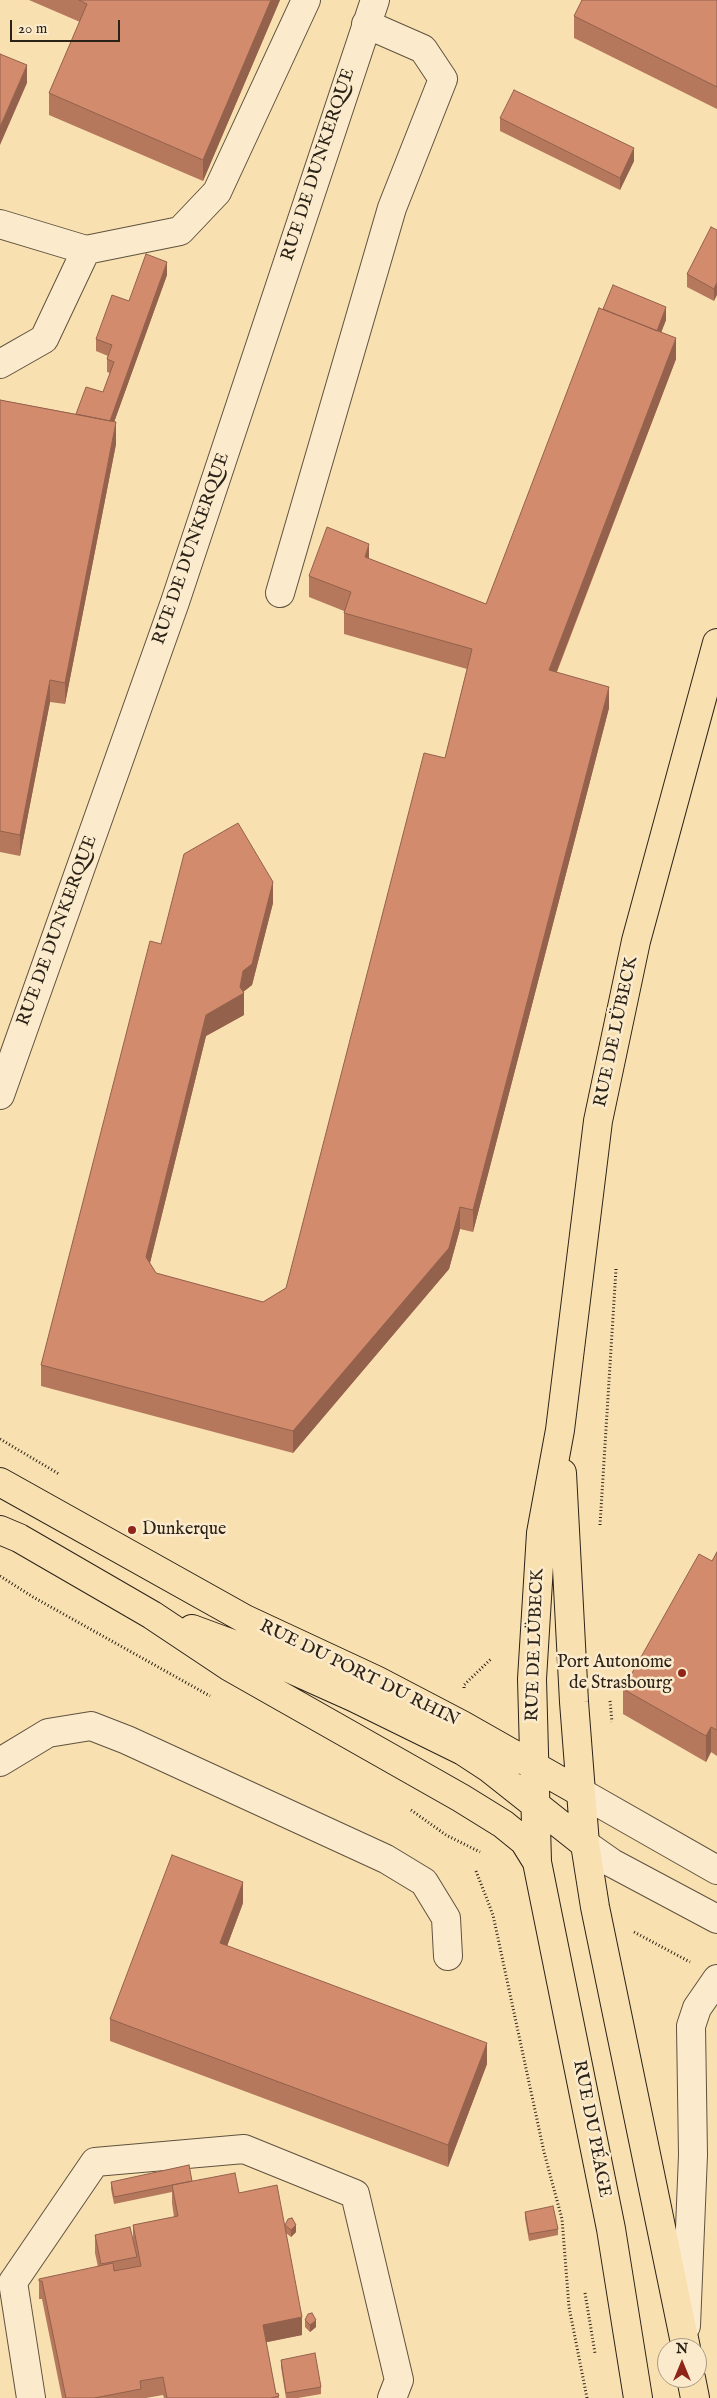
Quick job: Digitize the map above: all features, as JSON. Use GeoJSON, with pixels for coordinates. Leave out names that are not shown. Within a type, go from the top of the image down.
{"type":"FeatureCollection","features":[{"type":"Feature","properties":{"kind":"main road","name":"RUE DE LÜBECK"},"geometry":{"type":"LineString","coordinates":[[538,1862],[532,1679],[541,1533],[560,1430],[598,1121],[636,942],[717,643]]}},
{"type":"Feature","properties":{"kind":"main road","name":"RUE DE LÜBECK"},"geometry":{"type":"LineString","coordinates":[[560,1430],[580,1792],[585,1844]]}},
{"type":"Feature","properties":{"kind":"main road","name":"RUE DU PORT DU RHIN"},"geometry":{"type":"LineString","coordinates":[[0,1482],[245,1619],[376,1680],[580,1792]]}},
{"type":"Feature","properties":{"kind":"main road","name":"RUE DU PORT DU RHIN"},"geometry":{"type":"LineString","coordinates":[[0,1530],[19,1538],[152,1615],[230,1667],[503,1824],[524,1841],[538,1862]]}},
{"type":"Feature","properties":{"kind":"main road","name":"RUE DU PORT DU RHIN"},"geometry":{"type":"LineString","coordinates":[[152,1615],[246,1649],[353,1697],[463,1751],[488,1768],[585,1844]]}},
{"type":"Feature","properties":{"kind":"main road"},"geometry":{"type":"LineString","coordinates":[[585,1844],[595,1907],[685,2338]]}},
{"type":"Feature","properties":{"kind":"main road","name":"RUE DU PÉAGE"},"geometry":{"type":"LineString","coordinates":[[538,1862],[611,2229],[638,2398]]}},
{"type":"Feature","properties":{"kind":"street"},"geometry":{"type":"LineString","coordinates":[[0,224],[86,250],[180,231],[217,192],[306,0]]}},
{"type":"Feature","properties":{"kind":"street"},"geometry":{"type":"LineString","coordinates":[[280,593],[392,208],[443,79],[423,50],[371,12]]}},
{"type":"Feature","properties":{"kind":"street","name":"RUE DE DUNKERQUE"},"geometry":{"type":"LineString","coordinates":[[0,1095],[175,602],[371,12]]}},
{"type":"Feature","properties":{"kind":"street"},"geometry":{"type":"LineString","coordinates":[[0,364],[44,339],[86,250]]}},
{"type":"Feature","properties":{"kind":"street"},"geometry":{"type":"LineString","coordinates":[[0,1762],[48,1733],[91,1726],[127,1740],[386,1859],[424,1882],[446,1918],[448,1956]]}},
{"type":"Feature","properties":{"kind":"street","name":"RUE DU PORT DU RHIN"},"geometry":{"type":"LineString","coordinates":[[580,1792],[717,1870]]}},
{"type":"Feature","properties":{"kind":"street","name":"RUE DU PORT DU RHIN"},"geometry":{"type":"LineString","coordinates":[[585,1844],[612,1863],[717,1919]]}},
{"type":"Feature","properties":{"kind":"street"},"geometry":{"type":"LineString","coordinates":[[686,2338],[692,2155],[691,2026],[697,2008],[706,1992],[717,1979]]}},
{"type":"Feature","properties":{"kind":"street"},"geometry":{"type":"LineString","coordinates":[[31,2398],[13,2282],[95,2162],[244,2149],[354,2194],[399,2380],[392,2398]]}},
{"type":"Feature","properties":{"kind":"path"},"geometry":{"type":"LineString","coordinates":[[600,1530],[616,1260]]}},
{"type":"Feature","properties":{"kind":"path"},"geometry":{"type":"LineString","coordinates":[[609,1694],[612,1722]]}},
{"type":"Feature","properties":{"kind":"path"},"geometry":{"type":"LineString","coordinates":[[476,1871],[493,1915],[544,2152],[562,2219],[569,2307],[586,2398]]}},
{"type":"Feature","properties":{"kind":"path"},"geometry":{"type":"LineString","coordinates":[[626,1926],[688,1961]]}},
{"type":"Feature","properties":{"kind":"building"},"geometry":{"type":"Polygon","coordinates":[[[79,0],[271,0],[203,160],[49,93],[87,4],[79,0]]]}},
{"type":"Feature","properties":{"kind":"building"},"geometry":{"type":"Polygon","coordinates":[[[582,0],[717,0],[717,87],[574,16],[582,0]]]}},
{"type":"Feature","properties":{"kind":"building"},"geometry":{"type":"Polygon","coordinates":[[[0,54],[27,65],[0,127],[0,54]]]}},
{"type":"Feature","properties":{"kind":"building"},"geometry":{"type":"Polygon","coordinates":[[[514,90],[634,148],[620,178],[500,118],[514,90]]]}},
{"type":"Feature","properties":{"kind":"building"},"geometry":{"type":"Polygon","coordinates":[[[711,227],[717,230],[717,282],[714,289],[687,274],[711,227]]]}},
{"type":"Feature","properties":{"kind":"building"},"geometry":{"type":"Polygon","coordinates":[[[146,254],[167,262],[110,421],[76,414],[86,387],[103,392],[114,362],[107,359],[112,345],[96,339],[112,295],[129,301],[146,254]]]}},
{"type":"Feature","properties":{"kind":"building"},"geometry":{"type":"Polygon","coordinates":[[[613,285],[666,307],[657,331],[603,309],[613,285]]]}},
{"type":"Feature","properties":{"kind":"building"},"geometry":{"type":"Polygon","coordinates":[[[599,308],[676,338],[549,670],[609,687],[473,1210],[460,1207],[449,1248],[293,1431],[41,1365],[150,941],[161,944],[184,854],[238,823],[273,882],[252,964],[243,971],[240,987],[244,993],[206,1015],[146,1257],[156,1273],[263,1302],[286,1288],[424,753],[445,758],[472,649],[344,613],[351,592],[309,576],[327,527],[369,544],[365,557],[486,604],[599,308]]]}},
{"type":"Feature","properties":{"kind":"building"},"geometry":{"type":"Polygon","coordinates":[[[0,400],[116,422],[65,683],[50,680],[20,835],[0,831],[0,400]]]}},
{"type":"Feature","properties":{"kind":"building","name":"Port Autonome de Strasbourg"},"geometry":{"type":"Polygon","coordinates":[[[717,1552],[717,1730],[711,1727],[706,1736],[623,1689],[699,1554],[712,1561],[717,1552]]]}},
{"type":"Feature","properties":{"kind":"building"},"geometry":{"type":"Polygon","coordinates":[[[172,1855],[243,1882],[220,1943],[487,2043],[448,2145],[110,2019],[172,1855]]]}},
{"type":"Feature","properties":{"kind":"building"},"geometry":{"type":"Polygon","coordinates":[[[189,2165],[192,2181],[114,2197],[111,2182],[189,2165]]]}},
{"type":"Feature","properties":{"kind":"building"},"geometry":{"type":"Polygon","coordinates":[[[235,2173],[239,2193],[277,2185],[302,2317],[263,2325],[276,2394],[278,2393],[279,2396],[271,2398],[167,2398],[163,2377],[140,2381],[141,2389],[94,2398],[66,2398],[42,2281],[39,2281],[39,2279],[113,2263],[114,2271],[141,2266],[133,2225],[178,2216],[172,2185],[235,2173]]]}},
{"type":"Feature","properties":{"kind":"building"},"geometry":{"type":"Polygon","coordinates":[[[553,2206],[558,2229],[529,2234],[525,2212],[553,2206]]]}},
{"type":"Feature","properties":{"kind":"building"},"geometry":{"type":"Polygon","coordinates":[[[292,2218],[296,2225],[291,2230],[285,2225],[288,2219],[292,2218]]]}},
{"type":"Feature","properties":{"kind":"building"},"geometry":{"type":"Polygon","coordinates":[[[130,2227],[137,2257],[101,2264],[95,2235],[130,2227]]]}},
{"type":"Feature","properties":{"kind":"building"},"geometry":{"type":"Polygon","coordinates":[[[312,2313],[316,2320],[310,2325],[305,2320],[308,2314],[312,2313]]]}},
{"type":"Feature","properties":{"kind":"building"},"geometry":{"type":"Polygon","coordinates":[[[315,2353],[321,2387],[286,2393],[281,2360],[315,2353]]]}},
{"type":"Feature","properties":{"kind":"place","name":"Dunkerque"},"geometry":{"type":"Point","coordinates":[132,1530]}},
{"type":"Feature","properties":{"kind":"place","name":"Port Autonome de Strasbourg"},"geometry":{"type":"Point","coordinates":[682,1673]}}]}
